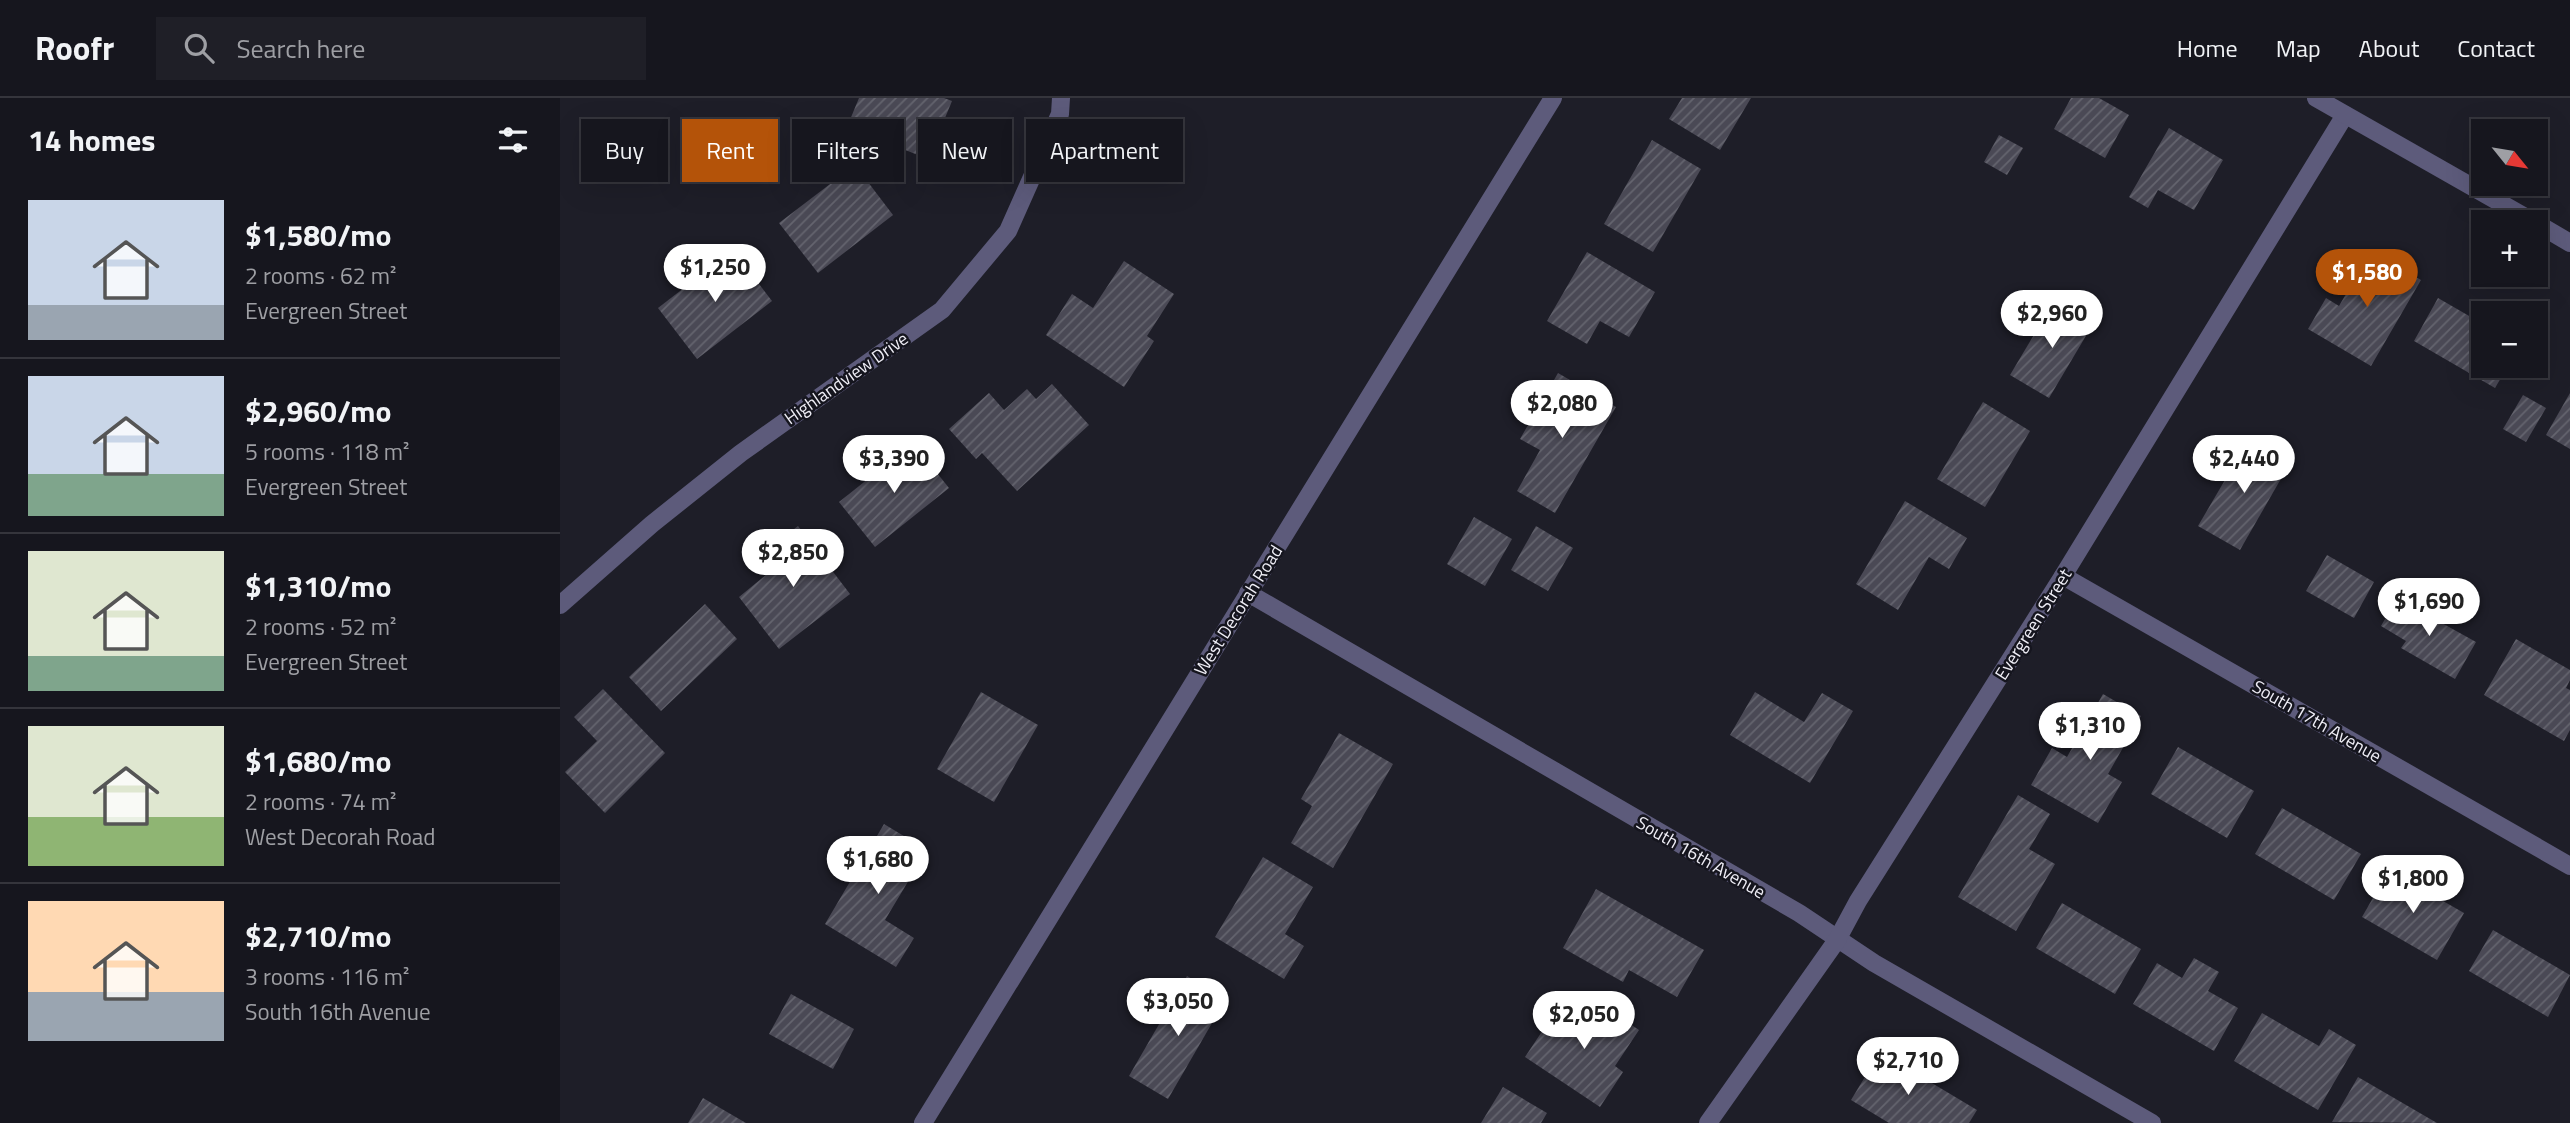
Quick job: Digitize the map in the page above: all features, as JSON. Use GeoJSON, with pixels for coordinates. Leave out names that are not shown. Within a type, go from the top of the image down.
{"type":"FeatureCollection","features":[{"type":"Feature","properties":{"kind":"street","name":"Highlandview Drive"},"geometry":{"type":"LineString","coordinates":[[560,605],[652,524],[741,453],[942,310],[1008,231],[1060,114],[1061,98]]}},
{"type":"Feature","properties":{"kind":"street","name":"West Decorah Road"},"geometry":{"type":"LineString","coordinates":[[923,1123],[1553,98]]}},
{"type":"Feature","properties":{"kind":"street"},"geometry":{"type":"LineString","coordinates":[[2316,98],[2512,210]]}},
{"type":"Feature","properties":{"kind":"street","name":"Evergreen Street"},"geometry":{"type":"LineString","coordinates":[[1708,1123],[1837,940],[1858,901],[2063,576],[2345,115]]}},
{"type":"Feature","properties":{"kind":"street"},"geometry":{"type":"LineString","coordinates":[[2548,230],[2570,243]]}},
{"type":"Feature","properties":{"kind":"street","name":"South 17th Avenue"},"geometry":{"type":"LineString","coordinates":[[2063,576],[2570,866]]}},
{"type":"Feature","properties":{"kind":"street","name":"South 16th Avenue"},"geometry":{"type":"LineString","coordinates":[[1248,593],[2152,1123]]}},
{"type":"Feature","properties":{"kind":"building"},"geometry":{"type":"Polygon","coordinates":[[[859,98],[944,98],[952,101],[945,119],[918,119],[918,155],[904,150],[904,119],[850,119],[859,98]]]}},
{"type":"Feature","properties":{"kind":"building"},"geometry":{"type":"Polygon","coordinates":[[[1682,98],[1751,98],[1720,150],[1669,119],[1682,98]]]}},
{"type":"Feature","properties":{"kind":"building"},"geometry":{"type":"Polygon","coordinates":[[[2071,98],[2099,98],[2129,115],[2105,158],[2054,129],[2071,98]]]}},
{"type":"Feature","properties":{"kind":"building"},"geometry":{"type":"Polygon","coordinates":[[[2169,128],[2223,160],[2194,210],[2158,190],[2148,208],[2129,197],[2169,128]]]}},
{"type":"Feature","properties":{"kind":"building"},"geometry":{"type":"Polygon","coordinates":[[[1999,135],[2023,148],[2007,175],[1984,162],[1999,135]]]}},
{"type":"Feature","properties":{"kind":"building"},"geometry":{"type":"Polygon","coordinates":[[[1652,140],[1701,169],[1653,252],[1604,224],[1652,140]]]}},
{"type":"Feature","properties":{"kind":"building"},"geometry":{"type":"Polygon","coordinates":[[[833,182],[868,182],[893,215],[818,273],[779,223],[833,182]]]}},
{"type":"Feature","properties":{"kind":"building"},"geometry":{"type":"Polygon","coordinates":[[[733,250],[772,301],[697,359],[658,308],[733,250]]]}},
{"type":"Feature","properties":{"kind":"building"},"geometry":{"type":"Polygon","coordinates":[[[2371,251],[2421,280],[2371,366],[2308,329],[2326,298],[2339,306],[2371,251]]]}},
{"type":"Feature","properties":{"kind":"building"},"geometry":{"type":"Polygon","coordinates":[[[1587,252],[1655,292],[1629,337],[1600,321],[1587,344],[1547,321],[1587,252]]]}},
{"type":"Feature","properties":{"kind":"building"},"geometry":{"type":"Polygon","coordinates":[[[1124,261],[1174,294],[1147,336],[1154,341],[1124,387],[1046,335],[1072,294],[1093,308],[1124,261]]]}},
{"type":"Feature","properties":{"kind":"building"},"geometry":{"type":"Polygon","coordinates":[[[2438,298],[2471,317],[2471,374],[2414,341],[2438,298]]]}},
{"type":"Feature","properties":{"kind":"building"},"geometry":{"type":"Polygon","coordinates":[[[2054,301],[2093,324],[2049,398],[2010,375],[2054,301]]]}},
{"type":"Feature","properties":{"kind":"building"},"geometry":{"type":"Polygon","coordinates":[[[1558,373],[1616,407],[1555,513],[1517,491],[1540,450],[1520,439],[1558,373]]]}},
{"type":"Feature","properties":{"kind":"building"},"geometry":{"type":"Polygon","coordinates":[[[2478,378],[2501,378],[2495,388],[2478,378]]]}},
{"type":"Feature","properties":{"kind":"building"},"geometry":{"type":"Polygon","coordinates":[[[1052,384],[1089,425],[1017,491],[982,453],[976,459],[949,429],[989,393],[1004,410],[1027,389],[1036,399],[1052,384]]]}},
{"type":"Feature","properties":{"kind":"building"},"geometry":{"type":"Polygon","coordinates":[[[2570,393],[2570,449],[2546,435],[2570,393]]]}},
{"type":"Feature","properties":{"kind":"building"},"geometry":{"type":"Polygon","coordinates":[[[2523,395],[2546,408],[2526,442],[2503,429],[2523,395]]]}},
{"type":"Feature","properties":{"kind":"building"},"geometry":{"type":"Polygon","coordinates":[[[1983,402],[2030,431],[1985,507],[1937,479],[1983,402]]]}},
{"type":"Feature","properties":{"kind":"building"},"geometry":{"type":"Polygon","coordinates":[[[2249,439],[2290,463],[2240,550],[2198,526],[2249,439]]]}},
{"type":"Feature","properties":{"kind":"building"},"geometry":{"type":"Polygon","coordinates":[[[913,443],[949,488],[875,547],[839,502],[913,443]]]}},
{"type":"Feature","properties":{"kind":"building"},"geometry":{"type":"Polygon","coordinates":[[[1905,501],[1967,538],[1949,569],[1929,557],[1898,610],[1856,584],[1905,501]]]}},
{"type":"Feature","properties":{"kind":"building"},"geometry":{"type":"Polygon","coordinates":[[[1474,517],[1512,539],[1485,586],[1447,564],[1474,517]]]}},
{"type":"Feature","properties":{"kind":"building"},"geometry":{"type":"Polygon","coordinates":[[[798,526],[850,594],[779,649],[739,597],[772,570],[760,555],[798,526]]]}},
{"type":"Feature","properties":{"kind":"building"},"geometry":{"type":"Polygon","coordinates":[[[1536,526],[1573,548],[1548,591],[1511,570],[1536,526]]]}},
{"type":"Feature","properties":{"kind":"building"},"geometry":{"type":"Polygon","coordinates":[[[2327,555],[2374,582],[2354,618],[2306,591],[2327,555]]]}},
{"type":"Feature","properties":{"kind":"building"},"geometry":{"type":"Polygon","coordinates":[[[2397,598],[2476,642],[2455,679],[2401,648],[2406,641],[2381,626],[2397,598]]]}},
{"type":"Feature","properties":{"kind":"building"},"geometry":{"type":"Polygon","coordinates":[[[705,604],[737,639],[661,711],[629,677],[705,604]]]}},
{"type":"Feature","properties":{"kind":"building"},"geometry":{"type":"Polygon","coordinates":[[[2516,639],[2570,670],[2570,680],[2566,688],[2570,690],[2570,730],[2564,741],[2484,695],[2516,639]]]}},
{"type":"Feature","properties":{"kind":"building"},"geometry":{"type":"Polygon","coordinates":[[[603,689],[665,753],[605,813],[565,772],[597,741],[574,717],[603,689]]]}},
{"type":"Feature","properties":{"kind":"building"},"geometry":{"type":"Polygon","coordinates":[[[981,692],[1038,725],[994,802],[937,769],[981,692]]]}},
{"type":"Feature","properties":{"kind":"building"},"geometry":{"type":"Polygon","coordinates":[[[1755,692],[1804,722],[1822,693],[1853,711],[1810,783],[1730,735],[1755,692]]]}},
{"type":"Feature","properties":{"kind":"building"},"geometry":{"type":"Polygon","coordinates":[[[2103,694],[2141,716],[2108,774],[2122,782],[2098,823],[2031,785],[2052,748],[2067,757],[2103,694]]]}},
{"type":"Feature","properties":{"kind":"building"},"geometry":{"type":"Polygon","coordinates":[[[1339,733],[1393,764],[1333,868],[1291,843],[1312,806],[1301,799],[1339,733]]]}},
{"type":"Feature","properties":{"kind":"building"},"geometry":{"type":"Polygon","coordinates":[[[2178,747],[2254,791],[2227,838],[2151,794],[2178,747]]]}},
{"type":"Feature","properties":{"kind":"building"},"geometry":{"type":"Polygon","coordinates":[[[2018,795],[2050,814],[2029,849],[2055,864],[2016,931],[1958,897],[2018,795]]]}},
{"type":"Feature","properties":{"kind":"building"},"geometry":{"type":"Polygon","coordinates":[[[2282,808],[2361,854],[2334,900],[2255,854],[2282,808]]]}},
{"type":"Feature","properties":{"kind":"building"},"geometry":{"type":"Polygon","coordinates":[[[884,824],[927,850],[885,920],[914,938],[896,967],[825,924],[884,824]]]}},
{"type":"Feature","properties":{"kind":"building"},"geometry":{"type":"Polygon","coordinates":[[[1263,857],[1313,887],[1285,934],[1304,946],[1284,979],[1215,937],[1263,857]]]}},
{"type":"Feature","properties":{"kind":"building"},"geometry":{"type":"Polygon","coordinates":[[[2389,870],[2464,913],[2437,960],[2362,917],[2389,870]]]}},
{"type":"Feature","properties":{"kind":"building"},"geometry":{"type":"Polygon","coordinates":[[[1596,889],[1704,950],[1677,997],[1629,970],[1623,982],[1563,948],[1596,889]]]}},
{"type":"Feature","properties":{"kind":"building"},"geometry":{"type":"Polygon","coordinates":[[[2062,903],[2141,949],[2115,994],[2036,948],[2062,903]]]}},
{"type":"Feature","properties":{"kind":"building"},"geometry":{"type":"Polygon","coordinates":[[[2493,930],[2570,975],[2548,1017],[2469,971],[2493,930]]]}},
{"type":"Feature","properties":{"kind":"building"},"geometry":{"type":"Polygon","coordinates":[[[2194,958],[2219,972],[2208,991],[2238,1008],[2214,1051],[2133,1004],[2157,963],[2182,978],[2194,958]]]}},
{"type":"Feature","properties":{"kind":"building"},"geometry":{"type":"Polygon","coordinates":[[[1187,976],[1226,999],[1168,1099],[1129,1076],[1187,976]]]}},
{"type":"Feature","properties":{"kind":"building"},"geometry":{"type":"Polygon","coordinates":[[[791,994],[854,1029],[833,1069],[769,1034],[791,994]]]}},
{"type":"Feature","properties":{"kind":"building"},"geometry":{"type":"Polygon","coordinates":[[[1599,1003],[1639,1030],[1615,1066],[1623,1072],[1600,1107],[1525,1057],[1557,1009],[1584,1026],[1599,1003]]]}},
{"type":"Feature","properties":{"kind":"building"},"geometry":{"type":"Polygon","coordinates":[[[2262,1013],[2319,1046],[2329,1029],[2356,1045],[2318,1110],[2234,1061],[2262,1013]]]}},
{"type":"Feature","properties":{"kind":"building"},"geometry":{"type":"Polygon","coordinates":[[[1880,1052],[1977,1110],[1969,1123],[1889,1123],[1851,1100],[1880,1052]]]}},
{"type":"Feature","properties":{"kind":"building"},"geometry":{"type":"Polygon","coordinates":[[[2358,1077],[2437,1123],[2332,1122],[2358,1077]]]}},
{"type":"Feature","properties":{"kind":"building"},"geometry":{"type":"Polygon","coordinates":[[[1503,1087],[1547,1113],[1541,1123],[1481,1123],[1503,1087]]]}},
{"type":"Feature","properties":{"kind":"building"},"geometry":{"type":"Polygon","coordinates":[[[703,1098],[746,1123],[688,1123],[703,1098]]]}}]}
